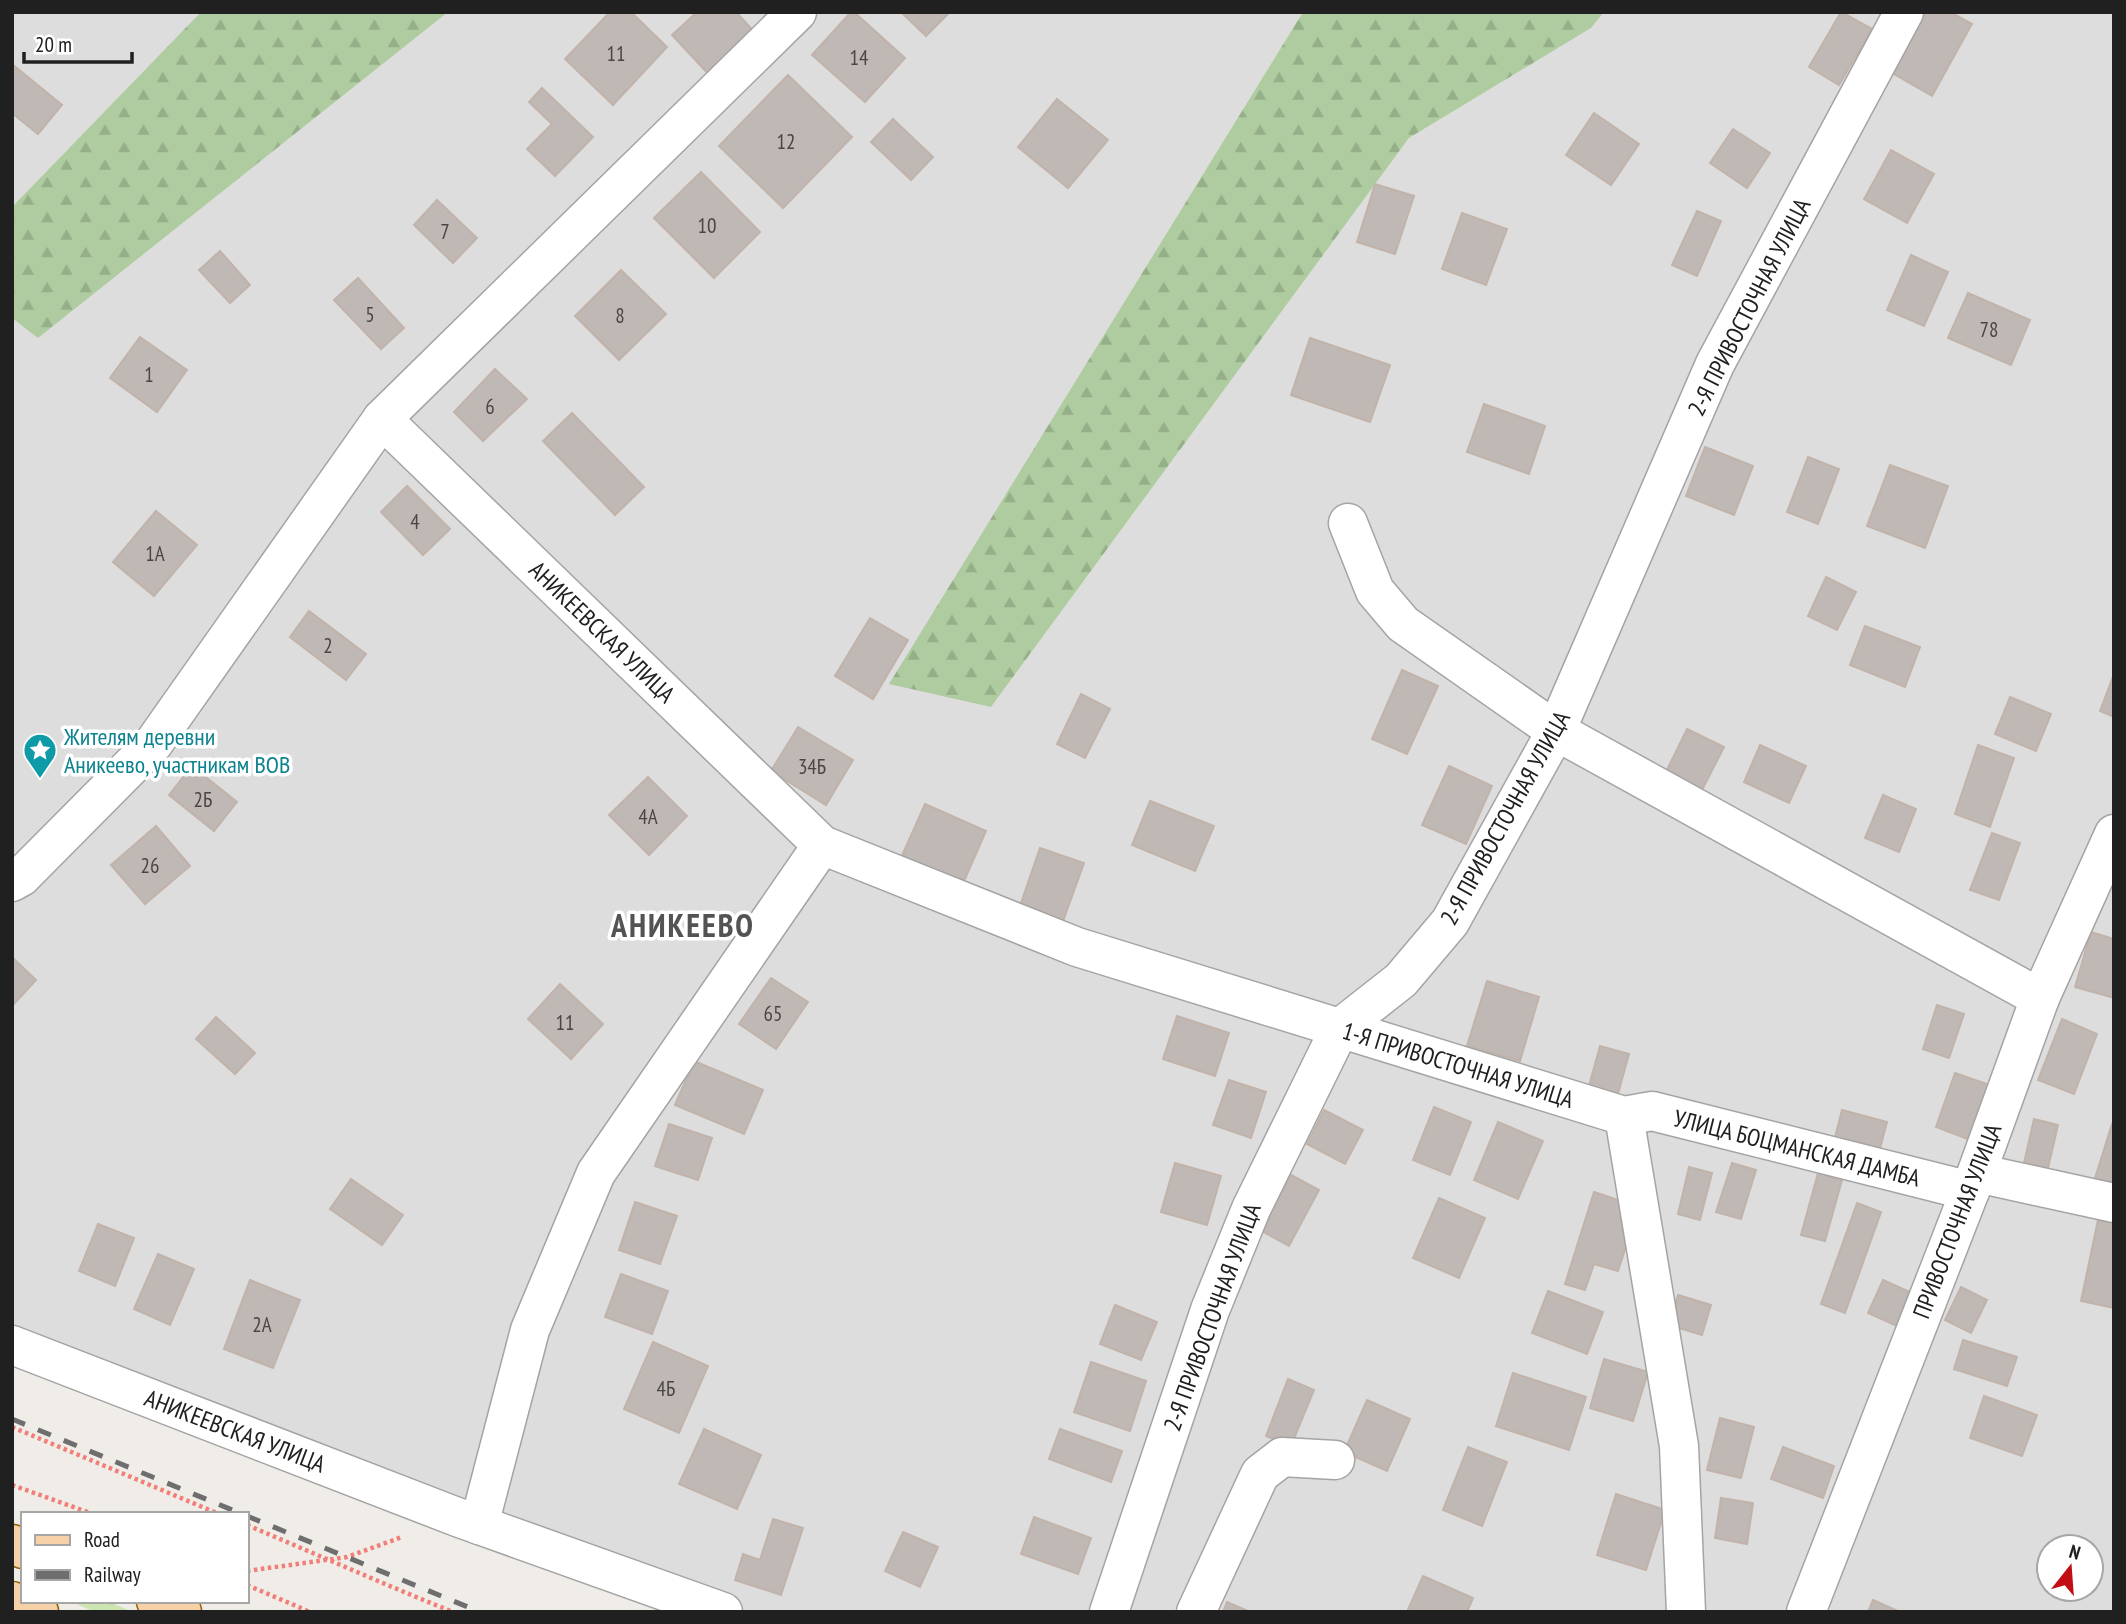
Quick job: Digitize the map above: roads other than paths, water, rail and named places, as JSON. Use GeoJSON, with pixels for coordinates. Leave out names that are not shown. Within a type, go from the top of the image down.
{"type":"FeatureCollection","features":[{"type":"Feature","properties":{"kind":"main road"},"geometry":{"type":"LineString","coordinates":[[12,1601],[39,1612]]}},
{"type":"Feature","properties":{"kind":"main road"},"geometry":{"type":"LineString","coordinates":[[161,1603],[182,1612]]}},
{"type":"Feature","properties":{"kind":"street"},"geometry":{"type":"LineString","coordinates":[[12,882],[21,877],[153,744],[382,419],[797,12]]}},
{"type":"Feature","properties":{"kind":"street","name":"2-Я ПРИВОСТОЧНАЯ УЛИЦА"},"geometry":{"type":"LineString","coordinates":[[1109,1612],[1210,1310],[1251,1209],[1340,1028],[1401,980],[1450,922],[1556,731],[1715,363],[1904,12]]}},
{"type":"Feature","properties":{"kind":"street","name":"АНИКЕЕВСКАЯ УЛИЦА"},"geometry":{"type":"LineString","coordinates":[[382,419],[822,845]]}},
{"type":"Feature","properties":{"kind":"street"},"geometry":{"type":"LineString","coordinates":[[1348,523],[1375,591],[1403,624],[1556,731],[2040,998]]}},
{"type":"Feature","properties":{"kind":"street","name":"ПРИВОСТОЧНАЯ УЛИЦА"},"geometry":{"type":"LineString","coordinates":[[1806,1612],[1974,1182],[2040,998],[2114,834]]}},
{"type":"Feature","properties":{"kind":"street"},"geometry":{"type":"LineString","coordinates":[[723,1612],[468,1521],[530,1330],[596,1173],[822,845]]}},
{"type":"Feature","properties":{"kind":"street","name":"1-Я ПРИВОСТОЧНАЯ УЛИЦА"},"geometry":{"type":"LineString","coordinates":[[822,845],[1077,947],[1624,1116]]}},
{"type":"Feature","properties":{"kind":"street","name":"УЛИЦА БОЦМАНСКАЯ ДАМБА"},"geometry":{"type":"LineString","coordinates":[[1624,1116],[1652,1111],[1974,1182]]}},
{"type":"Feature","properties":{"kind":"street"},"geometry":{"type":"LineString","coordinates":[[1624,1116],[1679,1446],[1686,1612]]}},
{"type":"Feature","properties":{"kind":"street"},"geometry":{"type":"LineString","coordinates":[[1974,1182],[2114,1203]]}},
{"type":"Feature","properties":{"kind":"street","name":"АНИКЕЕВСКАЯ УЛИЦА"},"geometry":{"type":"LineString","coordinates":[[12,1345],[468,1521]]}},
{"type":"Feature","properties":{"kind":"street"},"geometry":{"type":"LineString","coordinates":[[1196,1612],[1260,1474],[1282,1457],[1335,1460]]}},
{"type":"Feature","properties":{"kind":"railway"},"geometry":{"type":"LineString","coordinates":[[12,1419],[237,1512]]}},
{"type":"Feature","properties":{"kind":"railway"},"geometry":{"type":"LineString","coordinates":[[248,1516],[480,1612]]}},
{"type":"Feature","properties":{"kind":"place","name":"Жителям деревни Аникеево, участникам ВОВ"},"geometry":{"type":"Point","coordinates":[40,780]}},
{"type":"Feature","properties":{"kind":"district","name":"АНИКЕЕВО"},"geometry":{"type":"Point","coordinates":[683,925]}}]}
